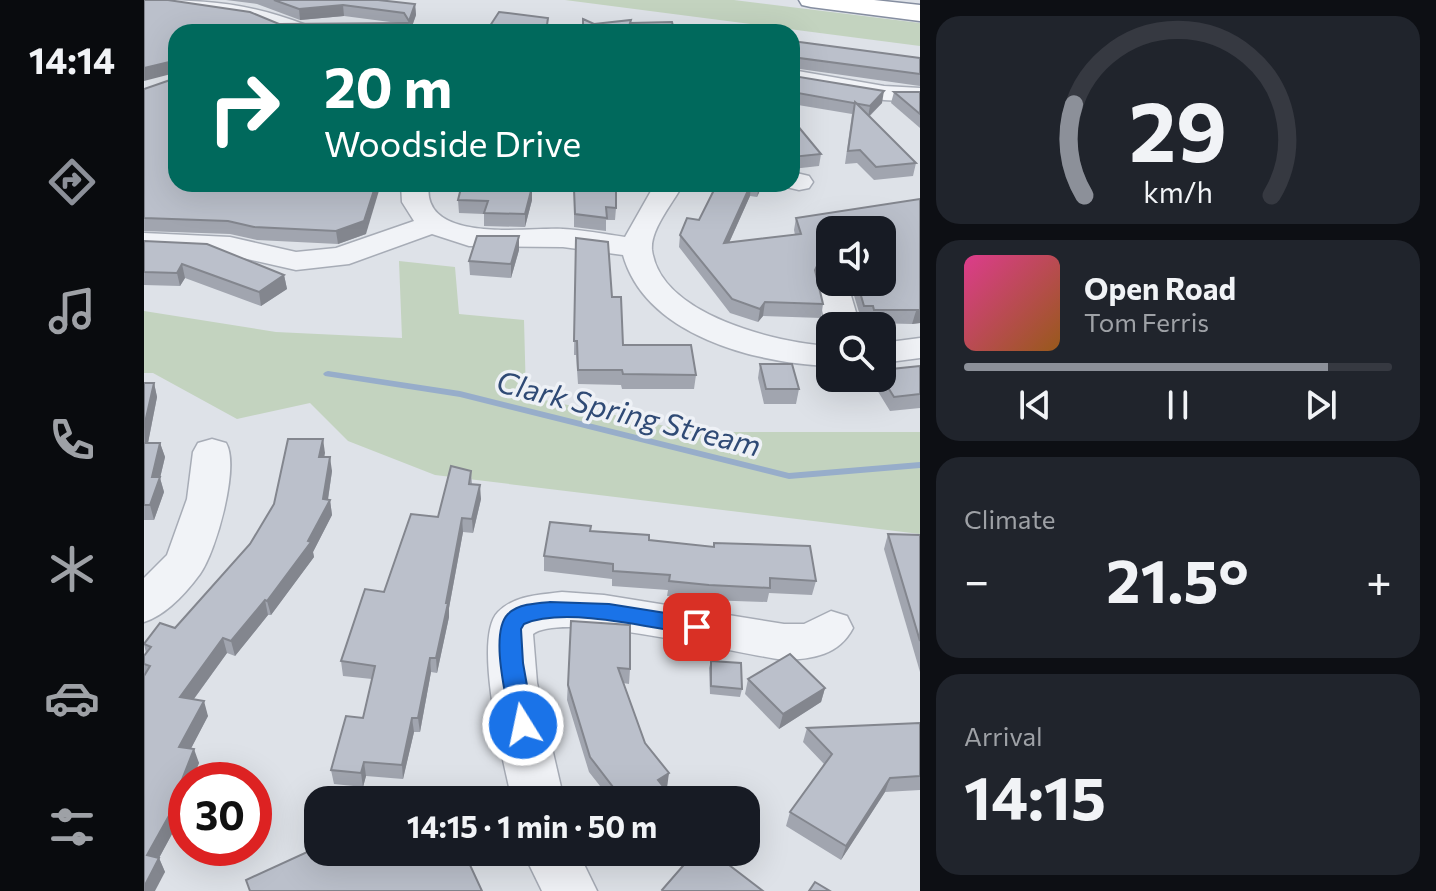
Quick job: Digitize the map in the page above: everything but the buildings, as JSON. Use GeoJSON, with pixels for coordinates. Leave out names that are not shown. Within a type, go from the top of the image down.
{"type":"FeatureCollection","features":[{"type":"Feature","properties":{"kind":"highway"},"geometry":{"type":"LineString","coordinates":[[811,0],[920,13]]}},
{"type":"Feature","properties":{"kind":"street"},"geometry":{"type":"LineString","coordinates":[[158,0],[257,14],[279,24]]}},
{"type":"Feature","properties":{"kind":"street"},"geometry":{"type":"LineString","coordinates":[[190,24],[201,17],[226,11]]}},
{"type":"Feature","properties":{"kind":"street"},"geometry":{"type":"LineString","coordinates":[[800,78],[884,93],[920,95]]}},
{"type":"Feature","properties":{"kind":"street"},"geometry":{"type":"LineString","coordinates":[[413,192],[418,208],[432,224],[455,233],[487,239],[559,238],[637,248]]}},
{"type":"Feature","properties":{"kind":"street"},"geometry":{"type":"LineString","coordinates":[[665,192],[637,248],[643,272],[663,297],[700,320],[755,346],[816,354]]}},
{"type":"Feature","properties":{"kind":"street"},"geometry":{"type":"LineString","coordinates":[[144,242],[230,246],[296,261],[338,257],[432,224]]}},
{"type":"Feature","properties":{"kind":"street"},"geometry":{"type":"LineString","coordinates":[[896,351],[920,348]]}},
{"type":"Feature","properties":{"kind":"street"},"geometry":{"type":"LineString","coordinates":[[144,605],[185,563],[207,499],[212,452]]}},
{"type":"Feature","properties":{"kind":"street"},"geometry":{"type":"LineString","coordinates":[[535,786],[512,663],[510,628],[516,618],[533,611],[609,612],[770,640],[809,641],[831,628]]}},
{"type":"Feature","properties":{"kind":"street"},"geometry":{"type":"LineString","coordinates":[[557,866],[570,891]]}},
{"type":"Feature","properties":{"kind":"green space"},"geometry":{"type":"Polygon","coordinates":[[[565,0],[734,0],[920,23],[920,46],[800,30],[800,24],[750,24],[565,0]]]}},
{"type":"Feature","properties":{"kind":"green space"},"geometry":{"type":"Polygon","coordinates":[[[399,261],[455,267],[459,314],[524,320],[526,396],[693,432],[920,432],[920,534],[435,475],[348,441],[310,403],[237,419],[153,373],[144,373],[144,311],[276,332],[402,338],[399,261]]]}},
{"type":"Feature","properties":{"kind":"waterway","name":"Clark Spring Stream"},"geometry":{"type":"LineString","coordinates":[[328,374],[460,394],[789,476],[920,465]]}},
{"type":"Feature","properties":{"kind":"route"},"geometry":{"type":"LineString","coordinates":[[523,725],[512,663],[510,628],[516,618],[533,611],[609,612],[697,627]]}}]}
